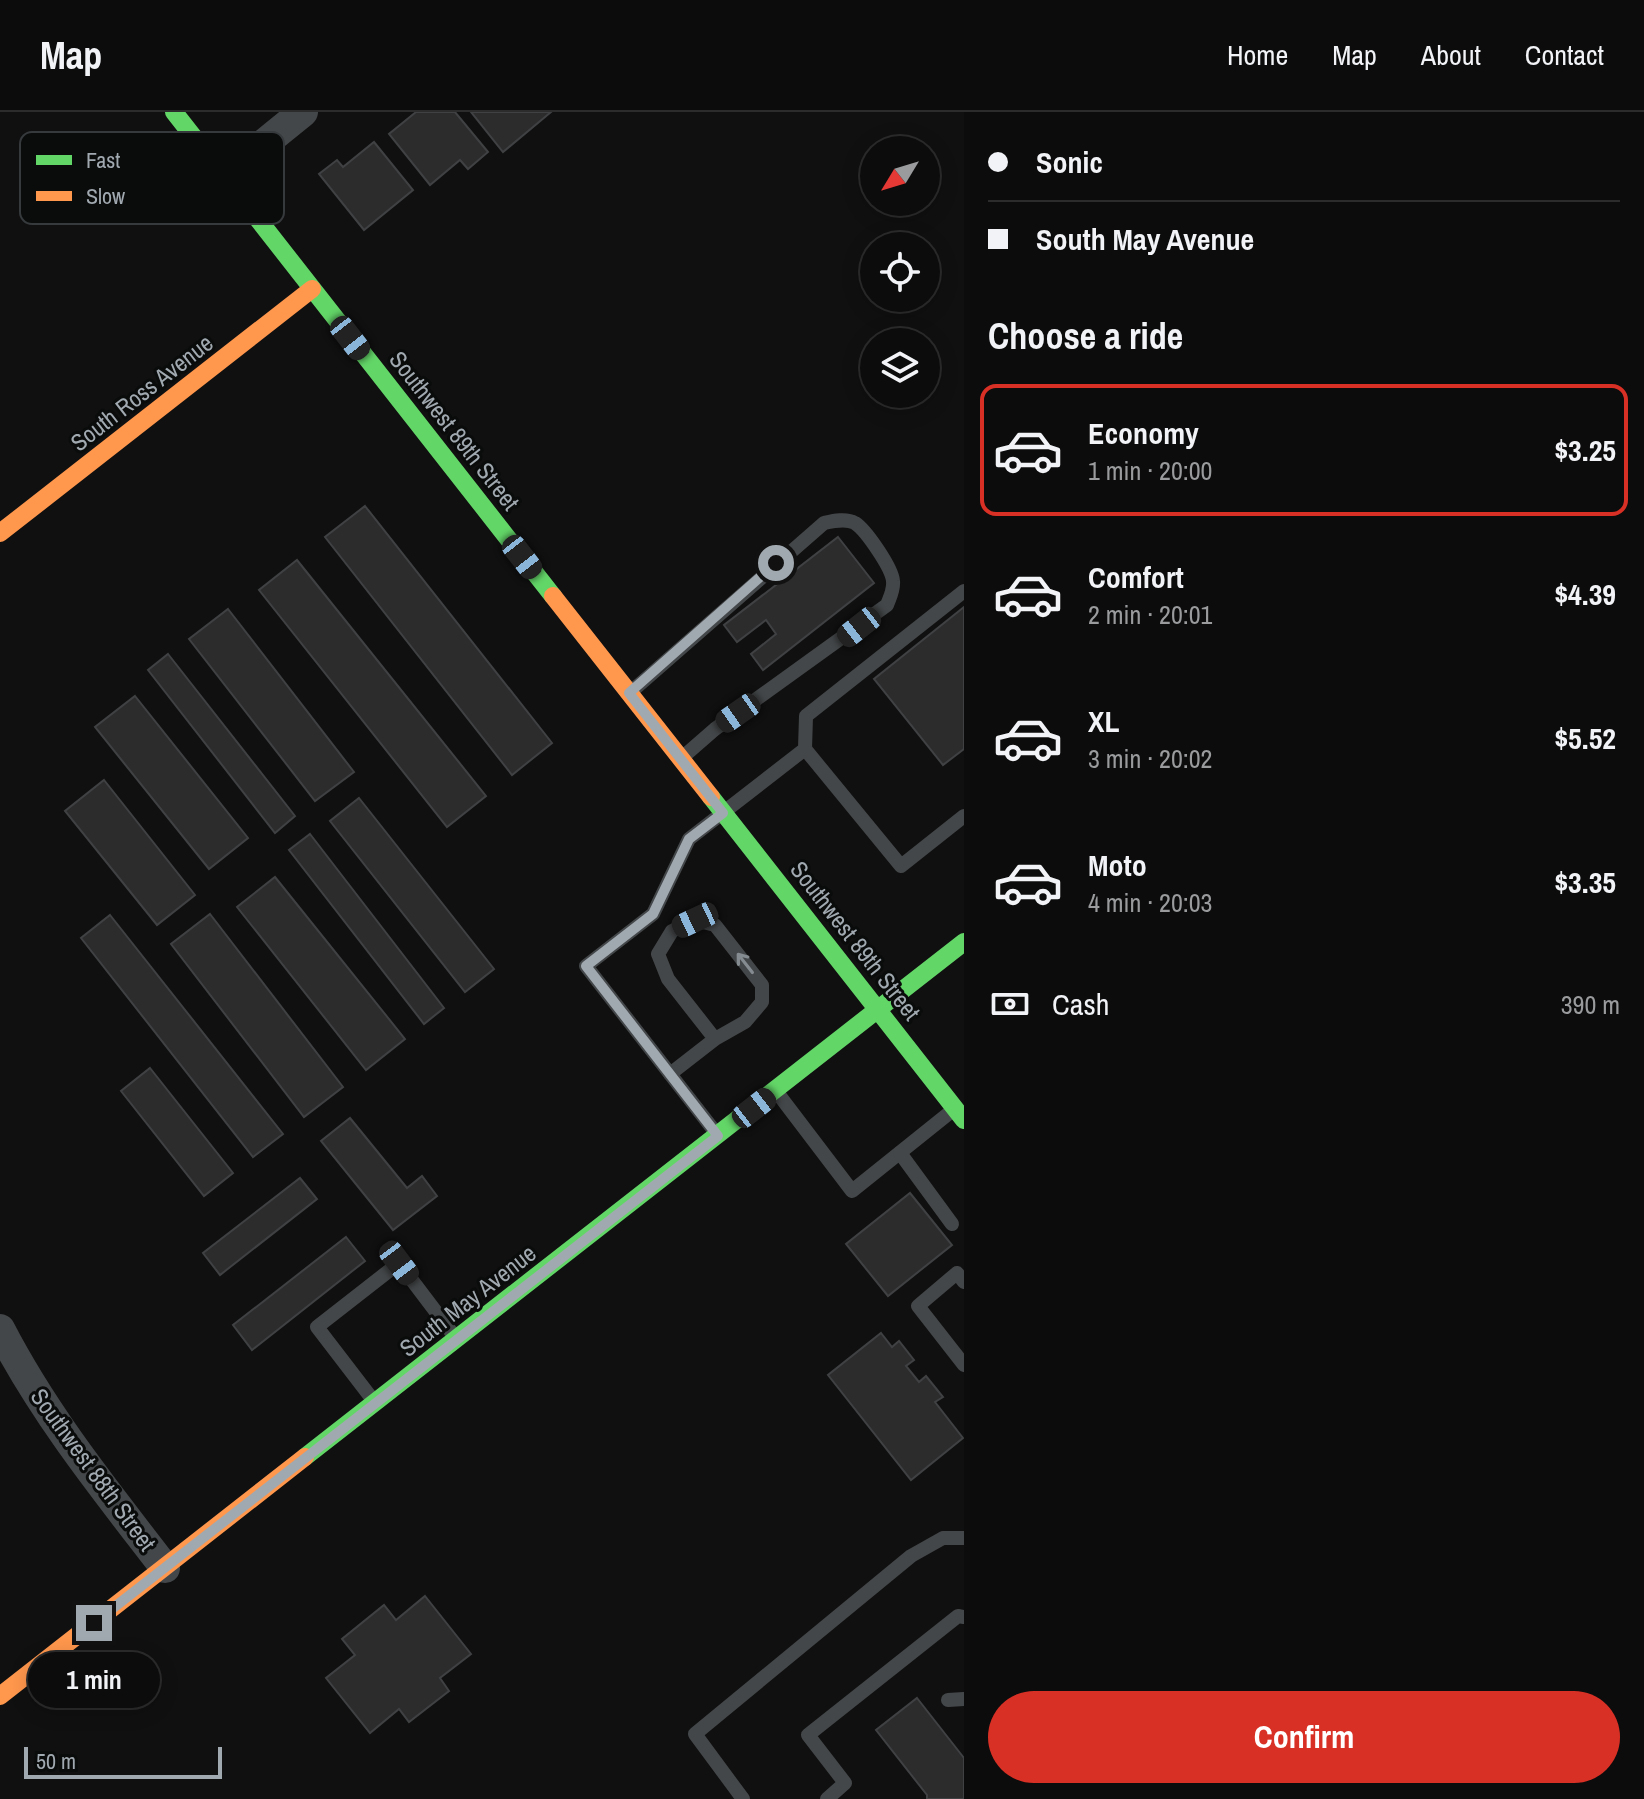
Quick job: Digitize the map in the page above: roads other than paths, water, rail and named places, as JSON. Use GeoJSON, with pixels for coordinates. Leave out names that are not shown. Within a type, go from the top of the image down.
{"type":"FeatureCollection","features":[{"type":"Feature","properties":{"kind":"main road","name":"Southwest 89th Street"},"geometry":{"type":"LineString","coordinates":[[174,112],[190,132]]}},
{"type":"Feature","properties":{"kind":"main road","name":"Southwest 89th Street"},"geometry":{"type":"LineString","coordinates":[[261,224],[960,1114]]}},
{"type":"Feature","properties":{"kind":"main road","name":"South Ross Avenue"},"geometry":{"type":"LineString","coordinates":[[0,533],[312,289]]}},
{"type":"Feature","properties":{"kind":"main road","name":"South May Avenue"},"geometry":{"type":"LineString","coordinates":[[0,1696],[964,942]]}},
{"type":"Feature","properties":{"kind":"street"},"geometry":{"type":"LineString","coordinates":[[278,132],[303,112]]}},
{"type":"Feature","properties":{"kind":"street","name":"Southwest 88th Street"},"geometry":{"type":"LineString","coordinates":[[0,1329],[35,1393],[67,1441],[165,1568]]}},
{"type":"Feature","properties":{"kind":"lane"},"geometry":{"type":"LineString","coordinates":[[629,693],[824,523],[838,520],[855,523],[871,542],[891,570],[894,582],[887,605],[715,729],[681,759]]}},
{"type":"Feature","properties":{"kind":"lane"},"geometry":{"type":"LineString","coordinates":[[964,591],[806,716],[805,749],[901,866],[964,816]]}},
{"type":"Feature","properties":{"kind":"lane"},"geometry":{"type":"LineString","coordinates":[[718,1136],[586,966],[653,914],[689,839],[805,749]]}},
{"type":"Feature","properties":{"kind":"lane"},"geometry":{"type":"LineString","coordinates":[[670,1074],[715,1039],[745,1022],[762,1002],[762,985],[715,925],[695,920],[672,931],[658,954],[668,979],[715,1039]]}},
{"type":"Feature","properties":{"kind":"lane"},"geometry":{"type":"LineString","coordinates":[[775,1091],[852,1191],[900,1153],[960,1114]]}},
{"type":"Feature","properties":{"kind":"lane"},"geometry":{"type":"LineString","coordinates":[[900,1153],[952,1224]]}},
{"type":"Feature","properties":{"kind":"lane"},"geometry":{"type":"LineString","coordinates":[[376,1403],[317,1327],[399,1263],[457,1340]]}},
{"type":"Feature","properties":{"kind":"lane"},"geometry":{"type":"LineString","coordinates":[[964,1282],[957,1273],[918,1306],[964,1364]]}},
{"type":"Feature","properties":{"kind":"lane"},"geometry":{"type":"LineString","coordinates":[[743,1799],[695,1734],[911,1556],[943,1538],[964,1538]]}},
{"type":"Feature","properties":{"kind":"lane"},"geometry":{"type":"LineString","coordinates":[[827,1799],[845,1783],[808,1735],[958,1616],[964,1617]]}},
{"type":"Feature","properties":{"kind":"lane"},"geometry":{"type":"LineString","coordinates":[[948,1700],[964,1699]]}}]}
